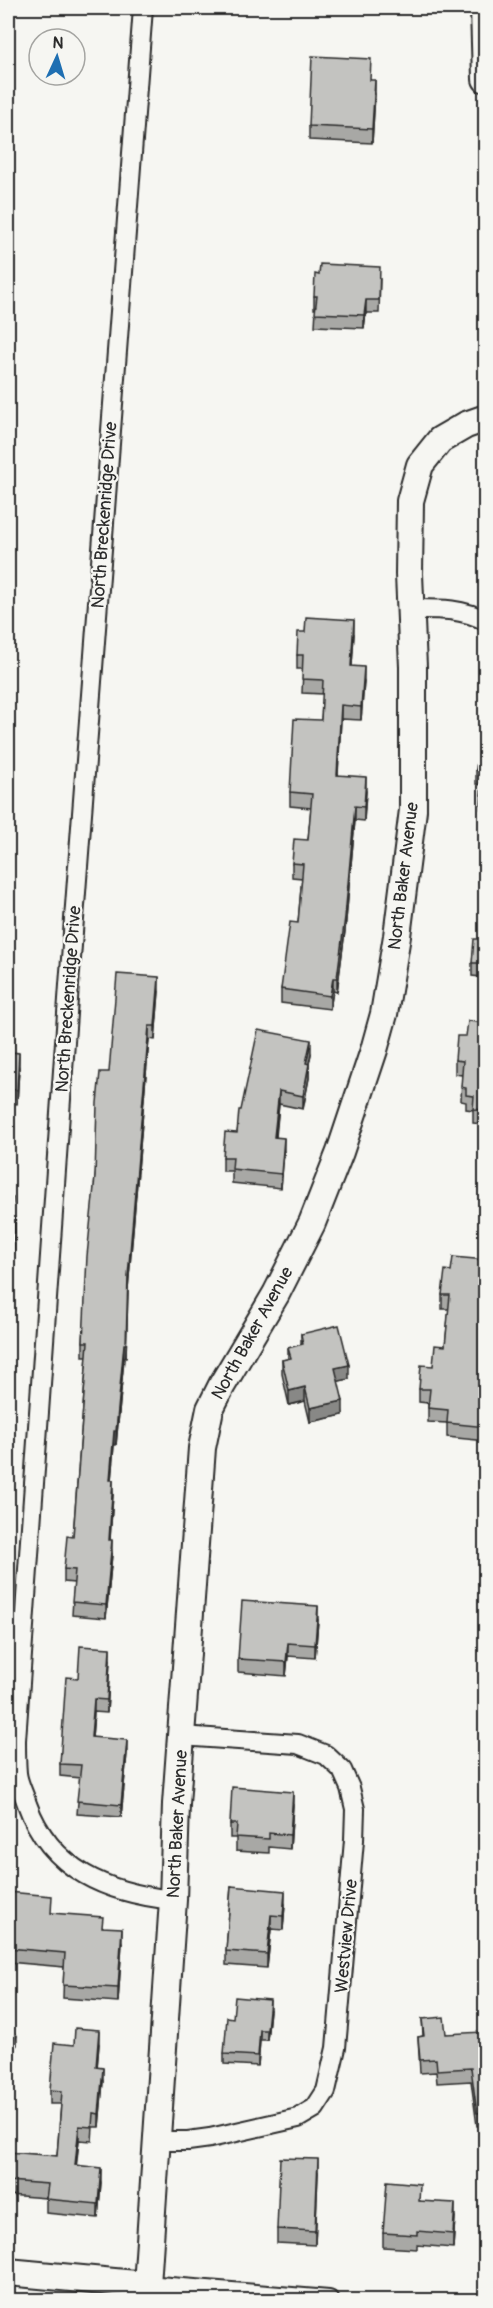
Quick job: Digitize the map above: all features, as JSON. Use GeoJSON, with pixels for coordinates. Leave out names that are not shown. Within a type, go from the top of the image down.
{"type":"FeatureCollection","features":[{"type":"Feature","properties":{"kind":"main road"},"geometry":{"type":"LineString","coordinates":[[484,8],[486,79]]}},
{"type":"Feature","properties":{"kind":"main road","name":"North Baker Avenue"},"geometry":{"type":"LineString","coordinates":[[146,2293],[173,1899],[176,1804],[202,1448],[210,1409],[276,1294],[312,1223],[358,1100],[384,1014],[397,936],[413,810],[410,501],[420,465],[440,440],[466,424],[486,418]]}},
{"type":"Feature","properties":{"kind":"main road"},"geometry":{"type":"LineString","coordinates":[[8,2272],[146,2293]]}},
{"type":"Feature","properties":{"kind":"street","name":"North Breckenridge Drive"},"geometry":{"type":"LineString","coordinates":[[142,8],[69,985],[16,1740],[17,1776],[46,1844],[76,1870],[115,1889],[139,1896],[173,1899]]}},
{"type":"Feature","properties":{"kind":"street"},"geometry":{"type":"LineString","coordinates":[[411,609],[456,609],[486,621]]}},
{"type":"Feature","properties":{"kind":"street","name":"Westview Drive"},"geometry":{"type":"LineString","coordinates":[[158,2141],[210,2138],[298,2118],[315,2108],[326,2091],[336,2048],[354,1840],[355,1809],[350,1788],[342,1770],[326,1755],[298,1744],[181,1736]]}},
{"type":"Feature","properties":{"kind":"street"},"geometry":{"type":"LineString","coordinates":[[146,2293],[329,2301]]}},
{"type":"Feature","properties":{"kind":"building"},"geometry":{"type":"Polygon","coordinates":[[[312,56],[371,59],[370,80],[375,80],[372,129],[309,126],[312,56]]]}},
{"type":"Feature","properties":{"kind":"building"},"geometry":{"type":"Polygon","coordinates":[[[320,264],[380,267],[379,300],[366,300],[364,315],[315,313],[317,296],[314,296],[315,274],[319,275],[320,264]]]}},
{"type":"Feature","properties":{"kind":"building"},"geometry":{"type":"Polygon","coordinates":[[[306,617],[354,620],[351,666],[364,667],[361,707],[341,705],[337,775],[366,777],[364,807],[355,806],[337,978],[333,978],[330,996],[281,989],[290,922],[298,923],[303,864],[292,863],[294,839],[308,840],[312,794],[290,792],[294,719],[321,720],[323,680],[302,679],[303,655],[297,655],[298,632],[305,632],[306,617]]]}},
{"type":"Feature","properties":{"kind":"building"},"geometry":{"type":"Polygon","coordinates":[[[485,732],[486,812],[483,812],[484,795],[481,795],[483,771],[476,770],[478,749],[484,749],[485,732]]]}},
{"type":"Feature","properties":{"kind":"building"},"geometry":{"type":"Polygon","coordinates":[[[486,840],[486,864],[484,864],[486,840]]]}},
{"type":"Feature","properties":{"kind":"building"},"geometry":{"type":"Polygon","coordinates":[[[485,925],[486,989],[484,989],[485,978],[481,978],[482,963],[472,963],[474,939],[484,939],[485,925]]]}},
{"type":"Feature","properties":{"kind":"building"},"geometry":{"type":"Polygon","coordinates":[[[117,974],[159,977],[155,1026],[149,1026],[128,1276],[126,1344],[124,1344],[116,1431],[114,1431],[110,1480],[113,1480],[109,1540],[112,1540],[106,1605],[72,1602],[75,1570],[64,1569],[67,1536],[73,1537],[88,1342],[83,1342],[87,1256],[95,1177],[97,1103],[100,1072],[109,1072],[117,974]]]}},
{"type":"Feature","properties":{"kind":"building"},"geometry":{"type":"Polygon","coordinates":[[[8,1020],[14,1021],[12,1052],[19,1053],[17,1090],[8,1089],[8,1020]]]}},
{"type":"Feature","properties":{"kind":"building"},"geometry":{"type":"Polygon","coordinates":[[[468,1021],[486,1023],[486,1113],[485,1110],[473,1109],[474,1096],[466,1095],[466,1088],[461,1087],[463,1061],[455,1060],[457,1036],[466,1036],[468,1021]]]}},
{"type":"Feature","properties":{"kind":"building"},"geometry":{"type":"Polygon","coordinates":[[[258,1030],[311,1040],[303,1096],[279,1091],[274,1137],[284,1138],[281,1174],[232,1169],[233,1157],[223,1157],[225,1132],[237,1133],[239,1110],[241,1110],[258,1030]]]}},
{"type":"Feature","properties":{"kind":"building"},"geometry":{"type":"Polygon","coordinates":[[[8,1130],[11,1130],[8,1176],[8,1130]]]}},
{"type":"Feature","properties":{"kind":"building"},"geometry":{"type":"Polygon","coordinates":[[[8,1195],[13,1198],[12,1218],[15,1218],[13,1247],[8,1247],[8,1195]]]}},
{"type":"Feature","properties":{"kind":"building"},"geometry":{"type":"Polygon","coordinates":[[[453,1257],[486,1260],[484,1349],[486,1349],[486,1427],[447,1423],[448,1410],[428,1408],[430,1389],[419,1389],[421,1365],[433,1366],[435,1345],[445,1346],[450,1295],[442,1295],[445,1270],[451,1271],[453,1257]]]}},
{"type":"Feature","properties":{"kind":"building"},"geometry":{"type":"Polygon","coordinates":[[[339,1325],[349,1365],[335,1368],[343,1401],[310,1408],[305,1387],[289,1391],[282,1360],[291,1358],[288,1348],[303,1344],[301,1334],[339,1325]]]}},
{"type":"Feature","properties":{"kind":"building"},"geometry":{"type":"Polygon","coordinates":[[[242,1601],[318,1606],[315,1645],[288,1643],[286,1662],[238,1659],[242,1601]]]}},
{"type":"Feature","properties":{"kind":"building"},"geometry":{"type":"Polygon","coordinates":[[[80,1646],[110,1648],[107,1700],[94,1699],[91,1737],[127,1740],[121,1805],[77,1801],[81,1765],[60,1764],[66,1677],[78,1678],[80,1646]]]}},
{"type":"Feature","properties":{"kind":"building"},"geometry":{"type":"Polygon","coordinates":[[[232,1787],[293,1792],[290,1835],[269,1833],[269,1839],[236,1837],[237,1824],[230,1824],[232,1787]]]}},
{"type":"Feature","properties":{"kind":"building"},"geometry":{"type":"Polygon","coordinates":[[[231,1886],[285,1891],[283,1916],[271,1915],[267,1954],[226,1951],[231,1886]]]}},
{"type":"Feature","properties":{"kind":"building"},"geometry":{"type":"Polygon","coordinates":[[[8,1892],[52,1896],[51,1913],[103,1917],[102,1927],[122,1928],[118,1988],[63,1985],[65,1953],[8,1948],[8,1892]]]}},
{"type":"Feature","properties":{"kind":"building"},"geometry":{"type":"Polygon","coordinates":[[[235,1997],[270,2000],[267,2030],[260,2030],[258,2056],[224,2054],[227,2017],[233,2018],[235,1997]]]}},
{"type":"Feature","properties":{"kind":"building"},"geometry":{"type":"Polygon","coordinates":[[[444,2017],[446,2034],[483,2032],[483,2042],[486,2042],[486,2112],[477,2113],[471,2068],[437,2070],[436,2059],[420,2060],[418,2037],[424,2036],[422,2019],[444,2017]]]}},
{"type":"Feature","properties":{"kind":"building"},"geometry":{"type":"Polygon","coordinates":[[[8,2027],[17,2036],[8,2045],[8,2027]]]}},
{"type":"Feature","properties":{"kind":"building"},"geometry":{"type":"Polygon","coordinates":[[[75,2028],[99,2030],[96,2067],[103,2068],[99,2114],[93,2113],[92,2127],[79,2126],[75,2165],[101,2168],[98,2204],[46,2199],[48,2184],[8,2181],[8,2152],[57,2156],[62,2091],[50,2090],[54,2043],[74,2045],[75,2028]]]}},
{"type":"Feature","properties":{"kind":"building"},"geometry":{"type":"Polygon","coordinates":[[[280,2158],[318,2159],[315,2231],[277,2229],[280,2158]]]}},
{"type":"Feature","properties":{"kind":"building"},"geometry":{"type":"Polygon","coordinates":[[[387,2181],[420,2184],[419,2201],[455,2203],[453,2234],[417,2231],[417,2235],[383,2233],[387,2181]]]}}]}
